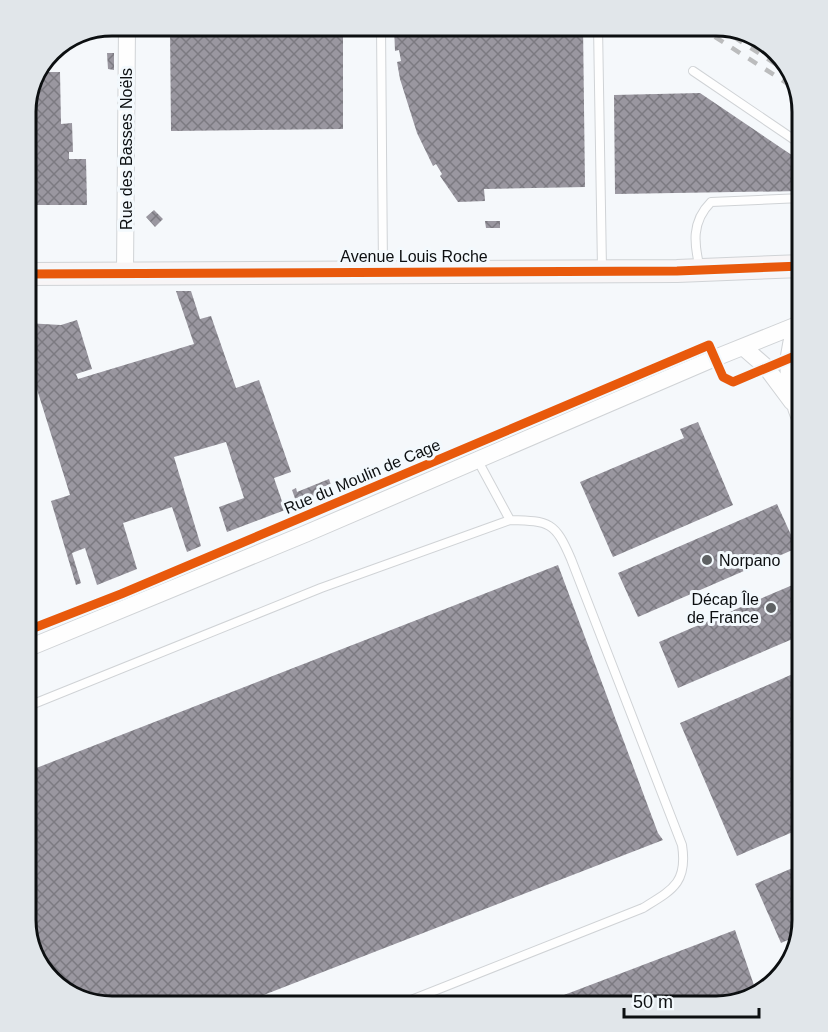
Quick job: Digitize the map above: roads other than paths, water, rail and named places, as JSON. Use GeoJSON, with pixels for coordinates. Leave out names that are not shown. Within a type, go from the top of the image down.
{"type":"FeatureCollection","features":[{"type":"Feature","properties":{"kind":"main road","name":"Avenue Louis Roche"},"geometry":{"type":"LineString","coordinates":[[36,274],[700,270],[792,266]]}},
{"type":"Feature","properties":{"kind":"street","name":"Rue des Basses Noëls"},"geometry":{"type":"LineString","coordinates":[[125,272],[127,36]]}},
{"type":"Feature","properties":{"kind":"street","name":"Rue du Moulin de Cage"},"geometry":{"type":"LineString","coordinates":[[36,645],[478,461],[792,325]]}},
{"type":"Feature","properties":{"kind":"street"},"geometry":{"type":"LineString","coordinates":[[792,345],[787,359],[792,392]]}},
{"type":"Feature","properties":{"kind":"street"},"geometry":{"type":"LineString","coordinates":[[743,347],[765,367],[792,402]]}},
{"type":"Feature","properties":{"kind":"lane"},"geometry":{"type":"LineString","coordinates":[[381,36],[383,272]]}},
{"type":"Feature","properties":{"kind":"lane"},"geometry":{"type":"LineString","coordinates":[[597,36],[602,270]]}},
{"type":"Feature","properties":{"kind":"lane"},"geometry":{"type":"LineString","coordinates":[[693,71],[792,138]]}},
{"type":"Feature","properties":{"kind":"lane"},"geometry":{"type":"LineString","coordinates":[[700,270],[695,225],[703,209],[711,202],[792,198]]}},
{"type":"Feature","properties":{"kind":"lane"},"geometry":{"type":"LineString","coordinates":[[478,461],[510,520]]}},
{"type":"Feature","properties":{"kind":"lane"},"geometry":{"type":"LineString","coordinates":[[36,703],[321,588],[510,520],[542,520],[556,528],[682,845],[683,871],[673,889],[644,908],[421,996]]}},
{"type":"Feature","properties":{"kind":"railway"},"geometry":{"type":"LineString","coordinates":[[714,36],[786,83]]}},
{"type":"Feature","properties":{"kind":"railway"},"geometry":{"type":"LineString","coordinates":[[737,39],[773,63]]}},
{"type":"Feature","properties":{"kind":"place","name":"Norpano"},"geometry":{"type":"Point","coordinates":[707,560]}},
{"type":"Feature","properties":{"kind":"place","name":"Décap Île de France"},"geometry":{"type":"Point","coordinates":[771,608]}}]}
